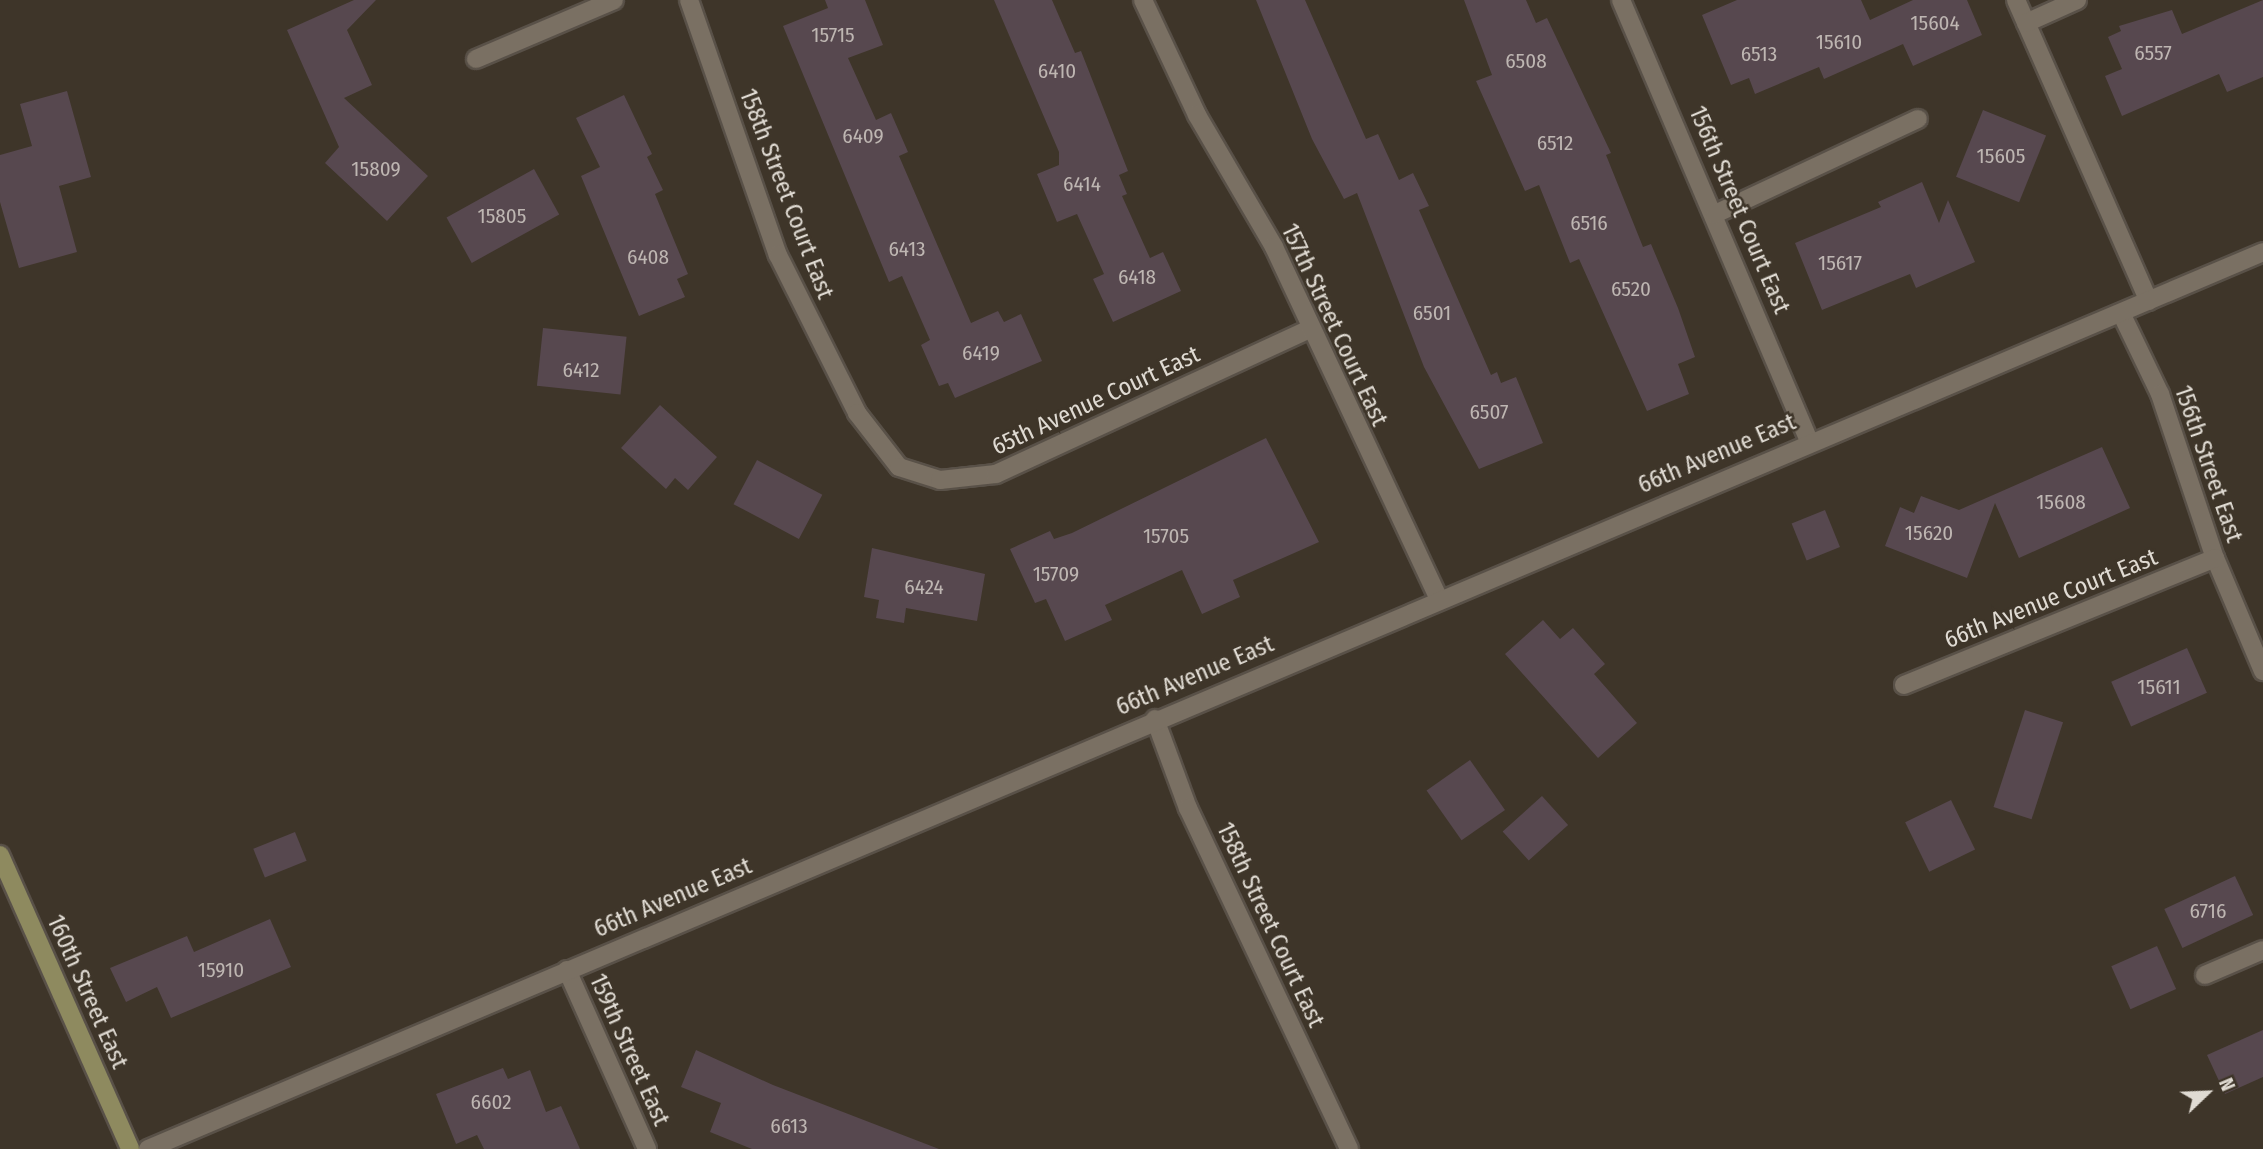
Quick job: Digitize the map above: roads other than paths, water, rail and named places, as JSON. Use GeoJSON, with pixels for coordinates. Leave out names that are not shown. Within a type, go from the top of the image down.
{"type":"FeatureCollection","features":[{"type":"Feature","properties":{"kind":"main road","name":"160th Street East"},"geometry":{"type":"LineString","coordinates":[[0,855],[130,1149]]}},
{"type":"Feature","properties":{"kind":"street"},"geometry":{"type":"LineString","coordinates":[[476,60],[614,0]]}},
{"type":"Feature","properties":{"kind":"street","name":"158th Street Court East"},"geometry":{"type":"LineString","coordinates":[[689,0],[778,256],[857,413],[899,467]]}},
{"type":"Feature","properties":{"kind":"street","name":"157th Street Court East"},"geometry":{"type":"LineString","coordinates":[[1143,0],[1197,115],[1274,247],[1308,330],[1439,599]]}},
{"type":"Feature","properties":{"kind":"street","name":"156th Street Court East"},"geometry":{"type":"LineString","coordinates":[[1621,0],[1715,214],[1809,441]]}},
{"type":"Feature","properties":{"kind":"street"},"geometry":{"type":"LineString","coordinates":[[2016,0],[2149,301]]}},
{"type":"Feature","properties":{"kind":"street"},"geometry":{"type":"LineString","coordinates":[[2026,23],[2077,0]]}},
{"type":"Feature","properties":{"kind":"street"},"geometry":{"type":"LineString","coordinates":[[1715,214],[1917,119]]}},
{"type":"Feature","properties":{"kind":"street","name":"66th Avenue East"},"geometry":{"type":"LineString","coordinates":[[148,1149],[1809,441],[2263,252]]}},
{"type":"Feature","properties":{"kind":"street","name":"156th Street East"},"geometry":{"type":"LineString","coordinates":[[2120,313],[2160,394],[2215,558],[2263,671]]}},
{"type":"Feature","properties":{"kind":"street","name":"65th Avenue Court East"},"geometry":{"type":"LineString","coordinates":[[899,467],[940,480],[996,474],[1308,330]]}},
{"type":"Feature","properties":{"kind":"street","name":"66th Avenue Court East"},"geometry":{"type":"LineString","coordinates":[[1904,685],[2215,558]]}},
{"type":"Feature","properties":{"kind":"street","name":"158th Street Court East"},"geometry":{"type":"LineString","coordinates":[[1156,719],[1188,808],[1349,1149]]}},
{"type":"Feature","properties":{"kind":"street"},"geometry":{"type":"LineString","coordinates":[[2204,975],[2263,950]]}},
{"type":"Feature","properties":{"kind":"street","name":"159th Street East"},"geometry":{"type":"LineString","coordinates":[[567,970],[647,1149]]}}]}
